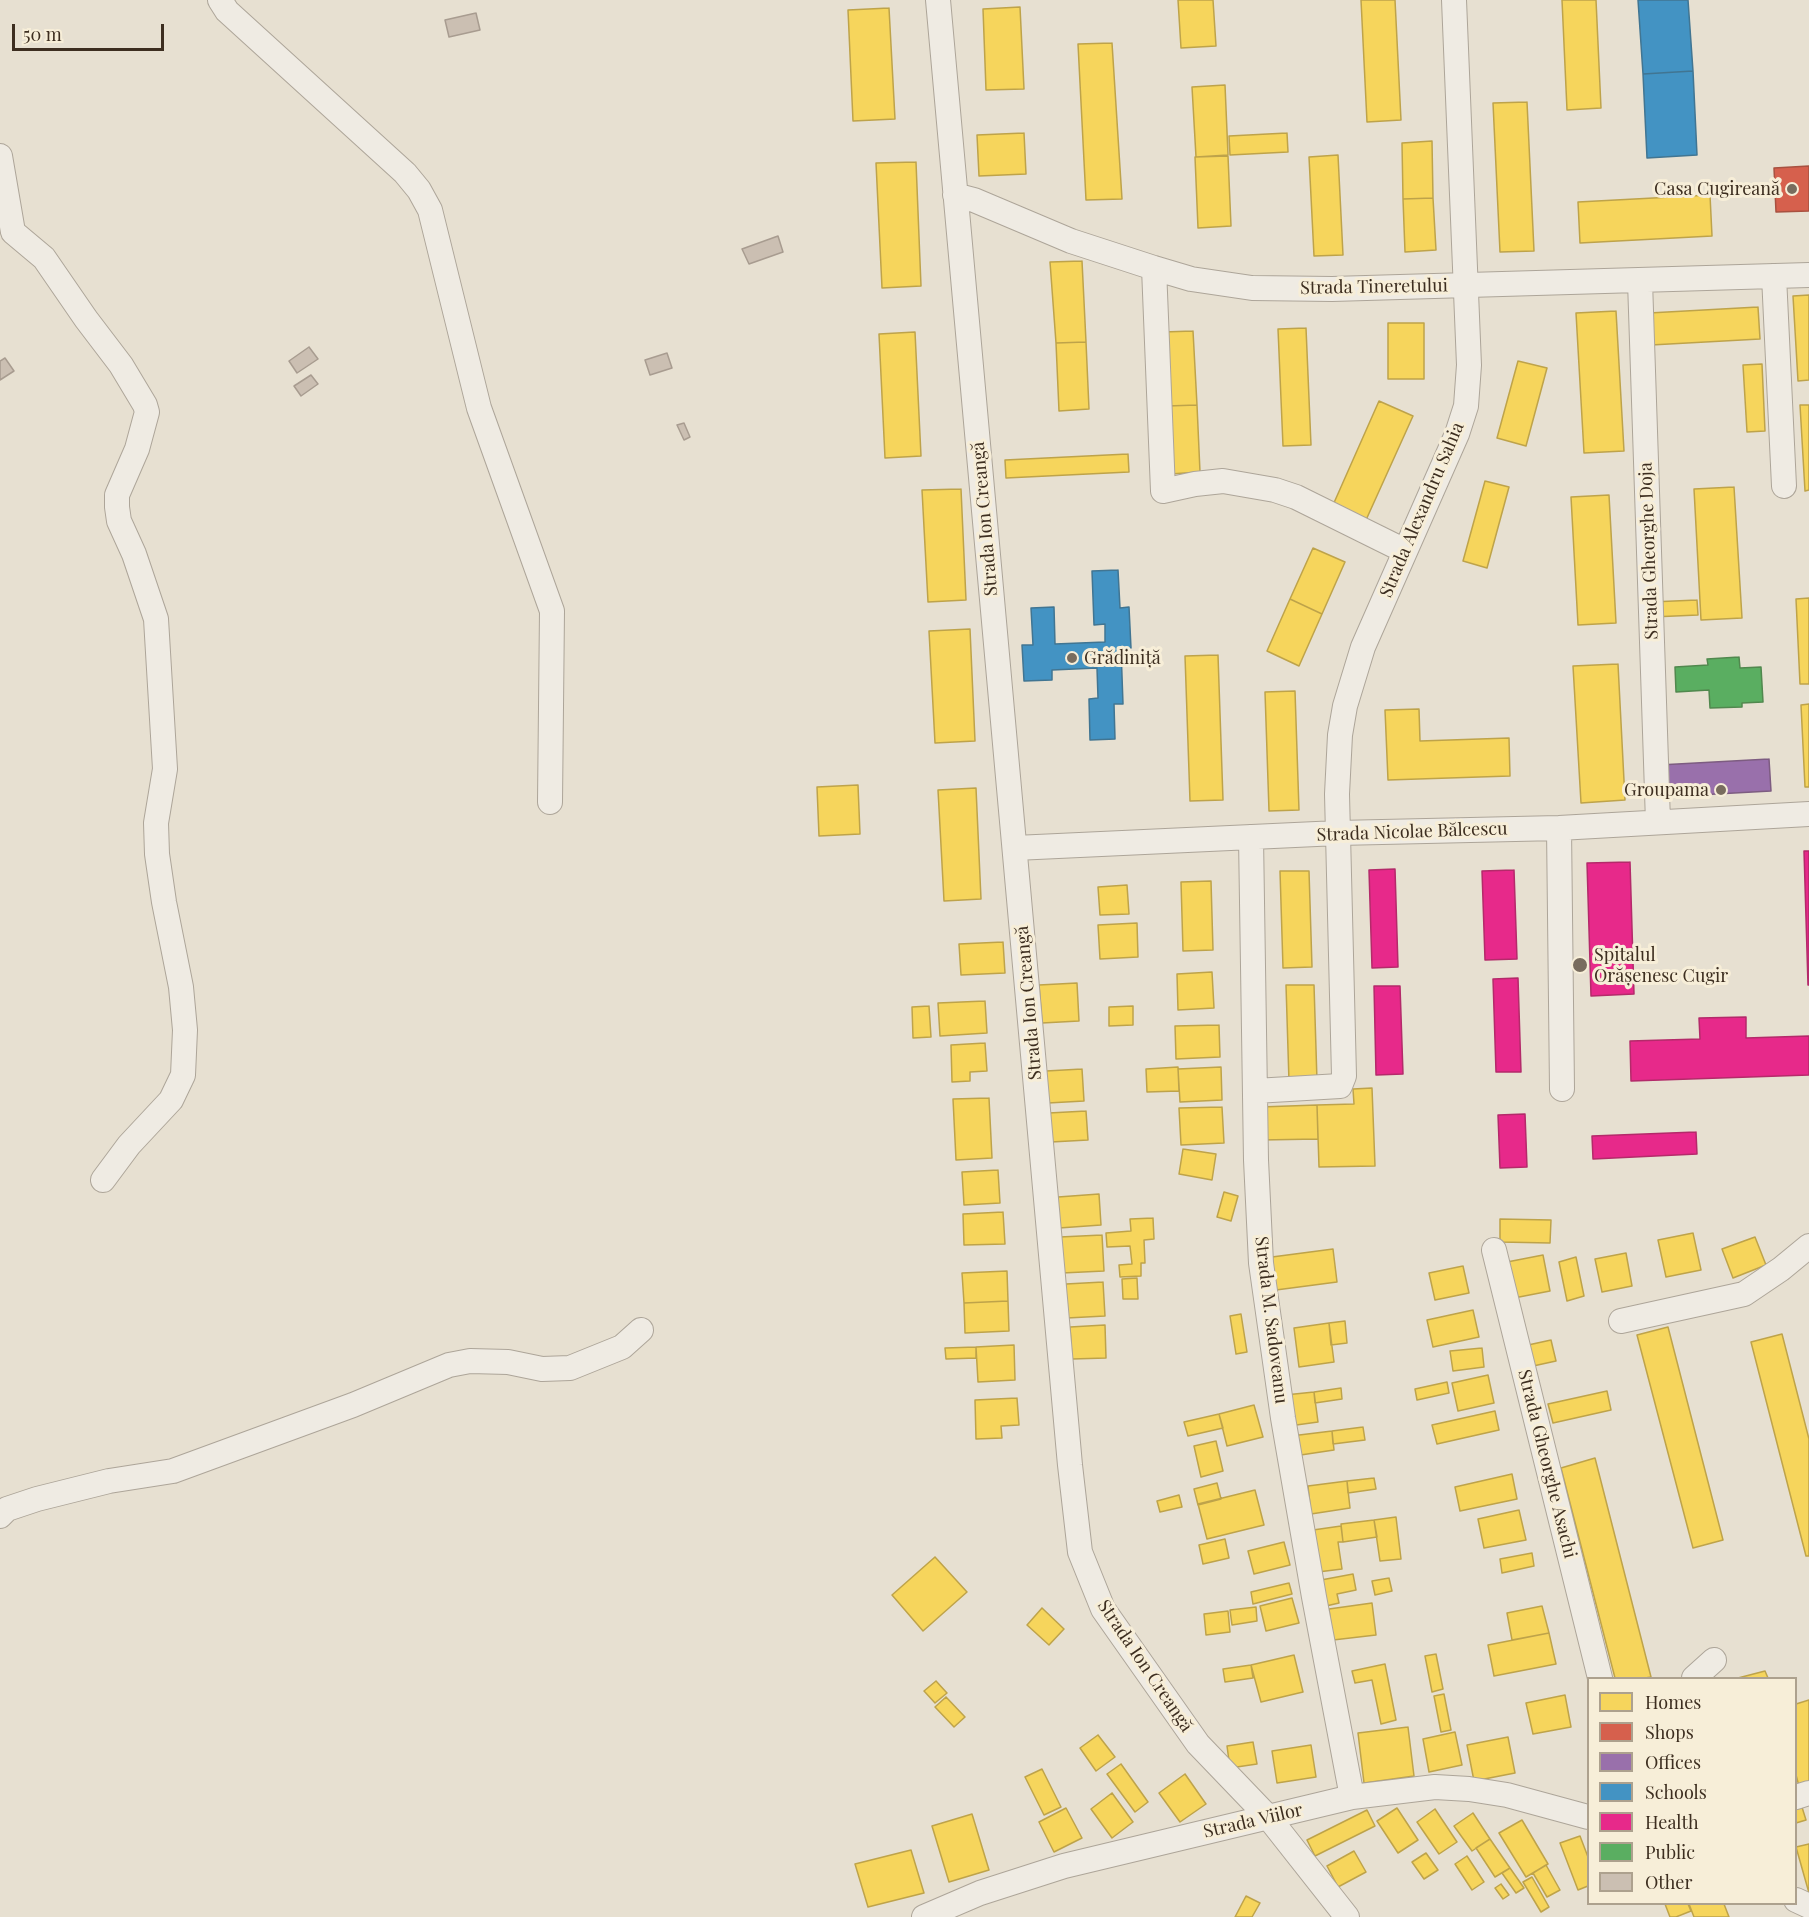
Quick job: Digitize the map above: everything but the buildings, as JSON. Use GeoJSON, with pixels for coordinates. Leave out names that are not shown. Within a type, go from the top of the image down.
{"type":"FeatureCollection","features":[{"type":"Feature","properties":{"kind":"street"},"geometry":{"type":"LineString","coordinates":[[220,0],[227,10],[405,173],[430,210],[479,408],[552,611],[550,802]]}},
{"type":"Feature","properties":{"kind":"street","name":"Strada Ion Creangă"},"geometry":{"type":"LineString","coordinates":[[938,0],[1070,1466],[1080,1552],[1103,1609],[1150,1679],[1198,1744],[1269,1818],[1347,1917]]}},
{"type":"Feature","properties":{"kind":"street","name":"Strada Alexandru Sahia"},"geometry":{"type":"LineString","coordinates":[[1255,1091],[1340,1086],[1344,1076],[1338,765],[1345,706],[1363,647],[1457,434],[1466,406],[1468,365],[1466,286],[1454,0]]}},
{"type":"Feature","properties":{"kind":"street"},"geometry":{"type":"LineString","coordinates":[[0,156],[13,232],[44,258],[121,365],[147,412],[137,449],[117,495],[117,507],[119,521],[134,554],[156,619],[165,769],[156,823],[157,854],[181,987],[184,1030],[183,1075],[171,1100],[129,1145],[103,1180]]}},
{"type":"Feature","properties":{"kind":"street","name":"Strada Tineretului"},"geometry":{"type":"LineString","coordinates":[[955,195],[974,200],[1071,241],[1191,279],[1225,286],[1332,289],[1809,275]]}},
{"type":"Feature","properties":{"kind":"street"},"geometry":{"type":"LineString","coordinates":[[1154,268],[1163,491],[1223,481],[1275,490],[1296,497],[1405,551]]}},
{"type":"Feature","properties":{"kind":"street"},"geometry":{"type":"LineString","coordinates":[[1774,276],[1784,486]]}},
{"type":"Feature","properties":{"kind":"street","name":"Strada Gheorghe Doja"},"geometry":{"type":"LineString","coordinates":[[1640,281],[1658,822]]}},
{"type":"Feature","properties":{"kind":"street","name":"Strada Nicolae Bălcescu"},"geometry":{"type":"LineString","coordinates":[[1015,848],[1251,837],[1559,828],[1809,814]]}},
{"type":"Feature","properties":{"kind":"street"},"geometry":{"type":"LineString","coordinates":[[1559,828],[1562,1089]]}},
{"type":"Feature","properties":{"kind":"street","name":"Strada M. Sadoveanu"},"geometry":{"type":"LineString","coordinates":[[1251,837],[1255,1091],[1261,1253],[1283,1418],[1352,1797]]}},
{"type":"Feature","properties":{"kind":"street"},"geometry":{"type":"LineString","coordinates":[[1621,1321],[1744,1294],[1782,1269],[1809,1246]]}},
{"type":"Feature","properties":{"kind":"street","name":"Strada Gheorghe Asachi"},"geometry":{"type":"LineString","coordinates":[[1494,1250],[1600,1677]]}},
{"type":"Feature","properties":{"kind":"street"},"geometry":{"type":"LineString","coordinates":[[0,1516],[7,1509],[37,1498],[109,1481],[173,1471],[353,1405],[449,1365],[470,1361],[508,1362],[542,1369],[570,1368],[622,1347],[641,1330]]}},
{"type":"Feature","properties":{"kind":"street"},"geometry":{"type":"LineString","coordinates":[[1695,1677],[1714,1660]]}},
{"type":"Feature","properties":{"kind":"street","name":"Strada Viilor"},"geometry":{"type":"LineString","coordinates":[[924,1917],[980,1893],[1064,1866],[1352,1797],[1435,1787],[1469,1789],[1507,1796],[1587,1817]]}},
{"type":"Feature","properties":{"kind":"place","name":"Casa Cugireană"},"geometry":{"type":"Point","coordinates":[1792,189]}},
{"type":"Feature","properties":{"kind":"place","name":"Grădiniță"},"geometry":{"type":"Point","coordinates":[1072,658]}},
{"type":"Feature","properties":{"kind":"place","name":"Groupama"},"geometry":{"type":"Point","coordinates":[1721,790]}},
{"type":"Feature","properties":{"kind":"place","name":"Spitalul Orășenesc Cugir"},"geometry":{"type":"Point","coordinates":[1580,965]}}]}
